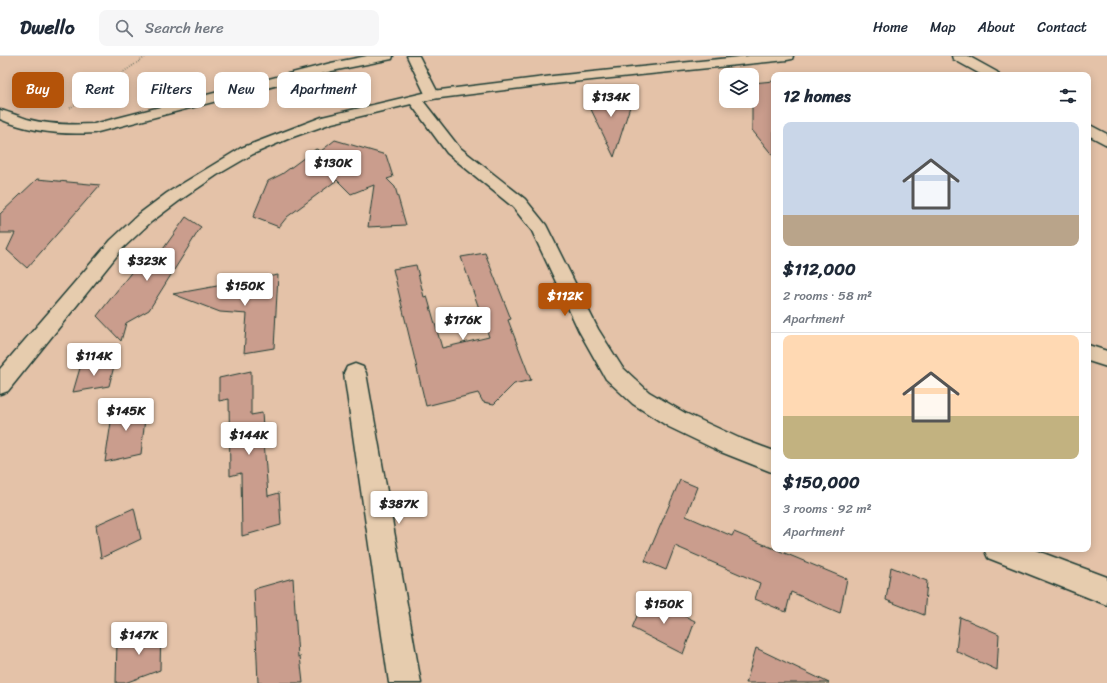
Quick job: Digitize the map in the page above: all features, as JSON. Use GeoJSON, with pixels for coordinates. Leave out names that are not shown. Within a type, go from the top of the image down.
{"type":"FeatureCollection","features":[{"type":"Feature","properties":{"kind":"street"},"geometry":{"type":"LineString","coordinates":[[0,114],[42,128],[60,130],[94,128],[123,122],[331,67],[388,56]]}},
{"type":"Feature","properties":{"kind":"street"},"geometry":{"type":"LineString","coordinates":[[413,56],[423,97],[453,150],[519,203],[540,229],[589,331],[614,373],[641,398],[677,420],[730,446],[771,461]]}},
{"type":"Feature","properties":{"kind":"street"},"geometry":{"type":"LineString","coordinates":[[0,385],[117,244],[173,197],[211,172],[247,151],[285,135],[327,120],[423,97],[554,80],[787,56]]}},
{"type":"Feature","properties":{"kind":"street"},"geometry":{"type":"LineString","coordinates":[[958,56],[987,72]]}},
{"type":"Feature","properties":{"kind":"street"},"geometry":{"type":"LineString","coordinates":[[1091,131],[1107,140]]}},
{"type":"Feature","properties":{"kind":"street"},"geometry":{"type":"LineString","coordinates":[[1091,354],[1107,359]]}},
{"type":"Feature","properties":{"kind":"street"},"geometry":{"type":"LineString","coordinates":[[355,373],[405,683]]}},
{"type":"Feature","properties":{"kind":"street"},"geometry":{"type":"LineString","coordinates":[[1006,552],[1107,591]]}},
{"type":"Feature","properties":{"kind":"path"},"geometry":{"type":"LineString","coordinates":[[42,128],[147,56]]}},
{"type":"Feature","properties":{"kind":"building"},"geometry":{"type":"Polygon","coordinates":[[[771,81],[771,153],[752,130],[752,108],[759,108],[759,82],[771,81]]]}},
{"type":"Feature","properties":{"kind":"building"},"geometry":{"type":"Polygon","coordinates":[[[633,97],[614,157],[587,101],[633,97]]]}},
{"type":"Feature","properties":{"kind":"building"},"geometry":{"type":"Polygon","coordinates":[[[335,140],[386,155],[393,177],[387,179],[395,187],[406,225],[368,227],[374,185],[351,194],[337,180],[287,217],[279,227],[253,217],[268,181],[282,174],[316,149],[321,151],[335,140]]]}},
{"type":"Feature","properties":{"kind":"building"},"geometry":{"type":"Polygon","coordinates":[[[37,179],[100,185],[27,268],[7,250],[15,233],[0,233],[0,214],[37,179]]]}},
{"type":"Feature","properties":{"kind":"building"},"geometry":{"type":"Polygon","coordinates":[[[186,217],[201,227],[149,310],[126,323],[121,341],[97,316],[137,265],[151,266],[186,217]]]}},
{"type":"Feature","properties":{"kind":"building"},"geometry":{"type":"Polygon","coordinates":[[[485,253],[511,319],[508,320],[531,380],[514,384],[494,404],[483,402],[478,393],[426,406],[393,269],[416,265],[424,297],[427,296],[442,348],[489,337],[461,257],[485,253]]]}},
{"type":"Feature","properties":{"kind":"building"},"geometry":{"type":"Polygon","coordinates":[[[278,275],[274,348],[244,353],[247,314],[220,312],[173,294],[278,275]]]}},
{"type":"Feature","properties":{"kind":"building"},"geometry":{"type":"Polygon","coordinates":[[[115,362],[109,386],[73,392],[80,368],[115,362]]]}},
{"type":"Feature","properties":{"kind":"building"},"geometry":{"type":"Polygon","coordinates":[[[251,371],[251,415],[262,413],[268,496],[279,493],[281,525],[242,536],[241,473],[230,476],[229,399],[219,401],[219,378],[251,371]]]}},
{"type":"Feature","properties":{"kind":"building"},"geometry":{"type":"Polygon","coordinates":[[[147,401],[141,454],[105,462],[113,409],[147,401]]]}},
{"type":"Feature","properties":{"kind":"building"},"geometry":{"type":"Polygon","coordinates":[[[680,480],[697,487],[686,516],[732,536],[734,532],[771,547],[771,552],[782,552],[847,579],[840,613],[791,592],[786,612],[755,599],[760,583],[675,546],[666,570],[645,561],[680,480]]]}},
{"type":"Feature","properties":{"kind":"building"},"geometry":{"type":"Polygon","coordinates":[[[134,508],[141,539],[101,558],[96,525],[134,508]]]}},
{"type":"Feature","properties":{"kind":"building"},"geometry":{"type":"Polygon","coordinates":[[[891,567],[927,581],[924,615],[886,600],[891,567]]]}},
{"type":"Feature","properties":{"kind":"building"},"geometry":{"type":"Polygon","coordinates":[[[293,578],[298,657],[300,656],[303,683],[258,683],[254,589],[293,578]]]}},
{"type":"Feature","properties":{"kind":"building"},"geometry":{"type":"Polygon","coordinates":[[[645,597],[695,621],[683,654],[632,628],[645,597]]]}},
{"type":"Feature","properties":{"kind":"building"},"geometry":{"type":"Polygon","coordinates":[[[960,617],[999,634],[997,670],[956,651],[960,617]]]}},
{"type":"Feature","properties":{"kind":"building"},"geometry":{"type":"Polygon","coordinates":[[[161,626],[160,670],[125,683],[116,683],[117,641],[161,626]]]}},
{"type":"Feature","properties":{"kind":"building"},"geometry":{"type":"Polygon","coordinates":[[[756,648],[829,683],[746,683],[756,648]]]}}]}
